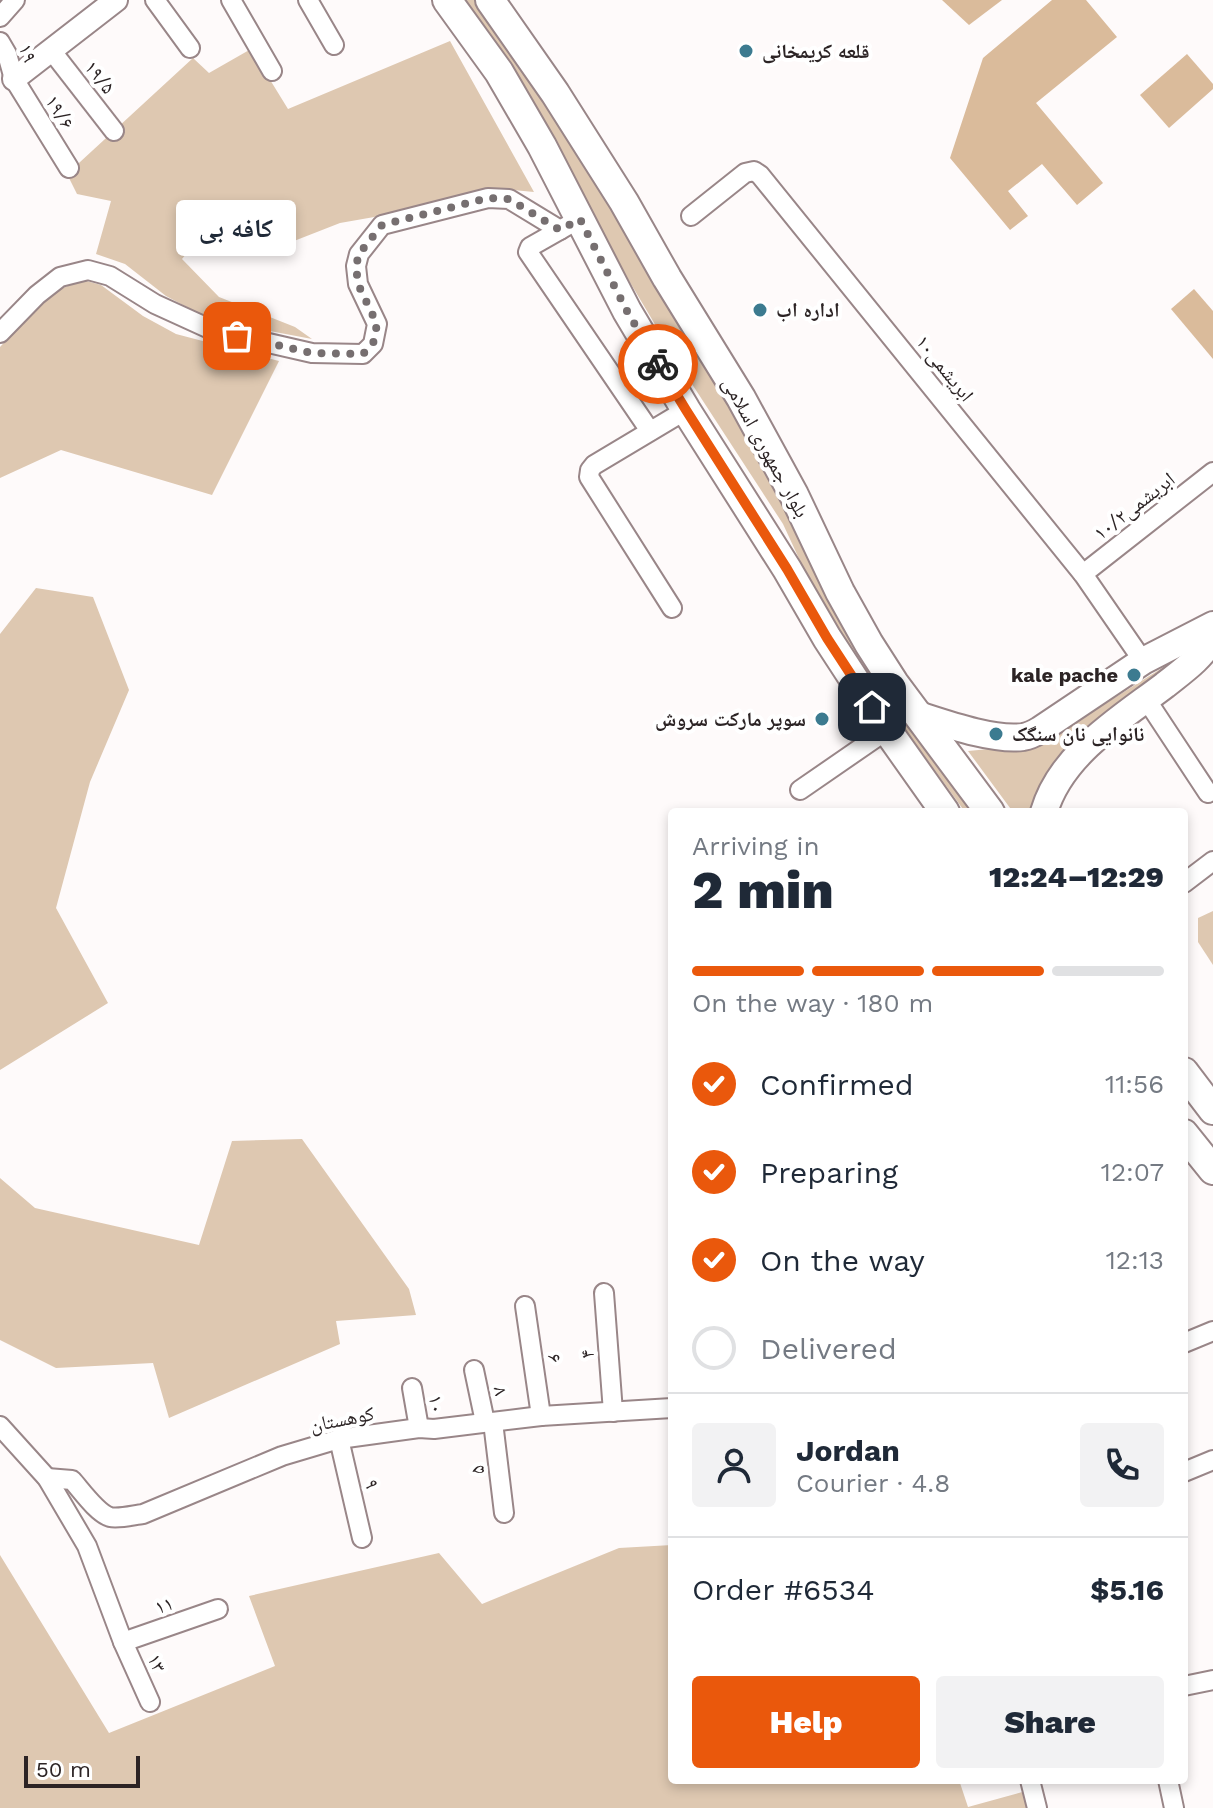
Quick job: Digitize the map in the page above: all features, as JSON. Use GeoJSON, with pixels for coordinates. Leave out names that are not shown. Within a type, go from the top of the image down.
{"type":"FeatureCollection","features":[{"type":"Feature","properties":{"kind":"main road"},"geometry":{"type":"LineString","coordinates":[[447,0],[499,72],[542,146],[570,224],[627,311],[827,638],[942,808]]}},
{"type":"Feature","properties":{"kind":"main road","name":"بلوار جمهوری اسلامی"},"geometry":{"type":"LineString","coordinates":[[490,0],[555,93],[624,202],[757,426],[869,644],[894,683],[987,808]]}},
{"type":"Feature","properties":{"kind":"main road"},"geometry":{"type":"LineString","coordinates":[[918,715],[984,733],[1026,737],[1143,661],[1213,625]]}},
{"type":"Feature","properties":{"kind":"main road"},"geometry":{"type":"LineString","coordinates":[[1045,808],[1049,794],[1071,763],[1116,722],[1201,656],[1213,638]]}},
{"type":"Feature","properties":{"kind":"main road"},"geometry":{"type":"LineString","coordinates":[[1188,1077],[1213,1110]]}},
{"type":"Feature","properties":{"kind":"main road"},"geometry":{"type":"LineString","coordinates":[[1188,1139],[1213,1170]]}},
{"type":"Feature","properties":{"kind":"street"},"geometry":{"type":"LineString","coordinates":[[0,17],[15,0]]}},
{"type":"Feature","properties":{"kind":"street"},"geometry":{"type":"LineString","coordinates":[[155,0],[190,48]]}},
{"type":"Feature","properties":{"kind":"street"},"geometry":{"type":"LineString","coordinates":[[231,0],[272,71]]}},
{"type":"Feature","properties":{"kind":"street"},"geometry":{"type":"LineString","coordinates":[[308,0],[334,45]]}},
{"type":"Feature","properties":{"kind":"street"},"geometry":{"type":"LineString","coordinates":[[14,79],[105,3]]}},
{"type":"Feature","properties":{"kind":"street","name":"۱۹/۵"},"geometry":{"type":"LineString","coordinates":[[51,50],[114,131]]}},
{"type":"Feature","properties":{"kind":"street","name":"۱۹"},"geometry":{"type":"LineString","coordinates":[[2,51],[14,79]]}},
{"type":"Feature","properties":{"kind":"street","name":"۱۹/۶"},"geometry":{"type":"LineString","coordinates":[[14,79],[69,168]]}},
{"type":"Feature","properties":{"kind":"street","name":"ابریشمی۱۰"},"geometry":{"type":"LineString","coordinates":[[691,216],[745,173],[754,171],[760,175],[1083,574],[1143,661]]}},
{"type":"Feature","properties":{"kind":"street"},"geometry":{"type":"LineString","coordinates":[[0,333],[37,295],[60,277],[88,270],[110,276],[155,304],[212,330],[312,353],[363,354],[373,344],[377,324],[358,284],[356,266],[359,254],[382,225],[488,198],[509,199],[570,224]]}},
{"type":"Feature","properties":{"kind":"street"},"geometry":{"type":"LineString","coordinates":[[570,224],[530,247],[528,252],[650,431]]}},
{"type":"Feature","properties":{"kind":"street"},"geometry":{"type":"LineString","coordinates":[[672,608],[589,477],[594,465],[686,410]]}},
{"type":"Feature","properties":{"kind":"street","name":"۱۰/۲ابریشمی"},"geometry":{"type":"LineString","coordinates":[[1083,574],[1213,472]]}},
{"type":"Feature","properties":{"kind":"street"},"geometry":{"type":"LineString","coordinates":[[1146,699],[1208,793]]}},
{"type":"Feature","properties":{"kind":"street"},"geometry":{"type":"LineString","coordinates":[[800,790],[887,730]]}},
{"type":"Feature","properties":{"kind":"street"},"geometry":{"type":"LineString","coordinates":[[1188,880],[1213,861]]}},
{"type":"Feature","properties":{"kind":"street","name":"۴"},"geometry":{"type":"LineString","coordinates":[[604,1293],[613,1412]]}},
{"type":"Feature","properties":{"kind":"street","name":"۶"},"geometry":{"type":"LineString","coordinates":[[525,1306],[541,1416]]}},
{"type":"Feature","properties":{"kind":"street"},"geometry":{"type":"LineString","coordinates":[[1188,1341],[1213,1331]]}},
{"type":"Feature","properties":{"kind":"street","name":"۸"},"geometry":{"type":"LineString","coordinates":[[474,1370],[489,1422]]}},
{"type":"Feature","properties":{"kind":"street","name":"۱۰"},"geometry":{"type":"LineString","coordinates":[[412,1388],[419,1428]]}},
{"type":"Feature","properties":{"kind":"street","name":"کوهستان"},"geometry":{"type":"LineString","coordinates":[[47,1478],[72,1480],[110,1517],[143,1514],[282,1456],[339,1439],[541,1416],[668,1408]]}},
{"type":"Feature","properties":{"kind":"street","name":"۵"},"geometry":{"type":"LineString","coordinates":[[489,1422],[504,1513]]}},
{"type":"Feature","properties":{"kind":"street","name":"کوهستان"},"geometry":{"type":"LineString","coordinates":[[0,1426],[47,1478],[87,1546],[123,1642]]}},
{"type":"Feature","properties":{"kind":"street","name":"۹"},"geometry":{"type":"LineString","coordinates":[[339,1439],[362,1538]]}},
{"type":"Feature","properties":{"kind":"street"},"geometry":{"type":"LineString","coordinates":[[1188,1470],[1213,1460]]}},
{"type":"Feature","properties":{"kind":"street","name":"۱۱"},"geometry":{"type":"LineString","coordinates":[[123,1642],[218,1609]]}},
{"type":"Feature","properties":{"kind":"street","name":"۱۳"},"geometry":{"type":"LineString","coordinates":[[123,1642],[150,1702]]}},
{"type":"Feature","properties":{"kind":"street"},"geometry":{"type":"LineString","coordinates":[[1188,1685],[1213,1680]]}},
{"type":"Feature","properties":{"kind":"street"},"geometry":{"type":"LineString","coordinates":[[1031,1784],[1037,1808]]}},
{"type":"Feature","properties":{"kind":"street"},"geometry":{"type":"LineString","coordinates":[[1169,1784],[1174,1808]]}},
{"type":"Feature","properties":{"kind":"shaded area"},"geometry":{"type":"Polygon","coordinates":[[[465,0],[476,0],[542,92],[974,808],[962,808],[863,671],[808,578],[783,524],[675,358],[603,237],[532,98],[465,0]]]}},
{"type":"Feature","properties":{"kind":"shaded area"},"geometry":{"type":"Polygon","coordinates":[[[942,0],[1002,0],[969,25],[942,0]]]}},
{"type":"Feature","properties":{"kind":"shaded area"},"geometry":{"type":"Polygon","coordinates":[[[1052,0],[1086,0],[1117,37],[1036,103],[1103,183],[1077,205],[1042,164],[1008,191],[1028,216],[1010,230],[950,158],[983,58],[1052,0]]]}},
{"type":"Feature","properties":{"kind":"shaded area"},"geometry":{"type":"Polygon","coordinates":[[[450,41],[534,192],[493,188],[397,213],[340,223],[294,241],[207,229],[182,259],[219,297],[295,327],[312,339],[211,320],[166,296],[125,264],[96,254],[111,201],[77,194],[67,174],[193,58],[209,73],[251,49],[288,109],[450,41]]]}},
{"type":"Feature","properties":{"kind":"shaded area"},"geometry":{"type":"Polygon","coordinates":[[[1187,54],[1213,84],[1213,89],[1169,128],[1140,95],[1187,54]]]}},
{"type":"Feature","properties":{"kind":"shaded area"},"geometry":{"type":"Polygon","coordinates":[[[83,280],[101,285],[143,316],[176,334],[279,361],[212,495],[61,450],[0,478],[0,347],[50,293],[83,280]]]}},
{"type":"Feature","properties":{"kind":"shaded area"},"geometry":{"type":"Polygon","coordinates":[[[1194,289],[1213,311],[1213,359],[1171,309],[1194,289]]]}},
{"type":"Feature","properties":{"kind":"shaded area"},"geometry":{"type":"Polygon","coordinates":[[[36,588],[93,597],[129,690],[90,782],[56,908],[108,1003],[0,1070],[0,634],[36,588]]]}},
{"type":"Feature","properties":{"kind":"shaded area"},"geometry":{"type":"Polygon","coordinates":[[[1197,646],[1044,808],[1010,808],[968,751],[1041,744],[1197,646]]]}},
{"type":"Feature","properties":{"kind":"shaded area"},"geometry":{"type":"Polygon","coordinates":[[[1213,911],[1213,965],[1198,942],[1198,918],[1213,911]]]}},
{"type":"Feature","properties":{"kind":"shaded area"},"geometry":{"type":"Polygon","coordinates":[[[302,1139],[409,1289],[416,1315],[336,1321],[340,1344],[169,1418],[153,1363],[56,1368],[0,1340],[0,1178],[35,1208],[199,1245],[232,1141],[302,1139]]]}},
{"type":"Feature","properties":{"kind":"shaded area"},"geometry":{"type":"Polygon","coordinates":[[[668,1545],[668,1784],[960,1784],[968,1807],[1026,1791],[1028,1808],[0,1808],[0,1555],[109,1733],[275,1666],[249,1596],[439,1553],[482,1604],[619,1548],[668,1545]]]}},
{"type":"Feature","properties":{"kind":"way so far"},"geometry":{"type":"LineString","coordinates":[[237,336],[312,353],[363,354],[373,344],[377,324],[358,284],[356,266],[359,254],[382,225],[488,198],[509,199],[560,230],[580,219],[658,364]]}},
{"type":"Feature","properties":{"kind":"place","name":"قلعه کریمخانی"},"geometry":{"type":"Point","coordinates":[746,51]}},
{"type":"Feature","properties":{"kind":"place","name":"اداره اب"},"geometry":{"type":"Point","coordinates":[760,310]}},
{"type":"Feature","properties":{"kind":"place","name":"کافه بی"},"geometry":{"type":"Point","coordinates":[237,336]}},
{"type":"Feature","properties":{"kind":"place","name":"kale pache"},"geometry":{"type":"Point","coordinates":[1134,675]}},
{"type":"Feature","properties":{"kind":"place","name":"سوپر مارکت سروش"},"geometry":{"type":"Point","coordinates":[822,719]}},
{"type":"Feature","properties":{"kind":"place","name":"نانوایی نان سنگک"},"geometry":{"type":"Point","coordinates":[996,734]}},
{"type":"Feature","properties":{"kind":"route"},"geometry":{"type":"LineString","coordinates":[[658,364],[872,707]]}}]}
